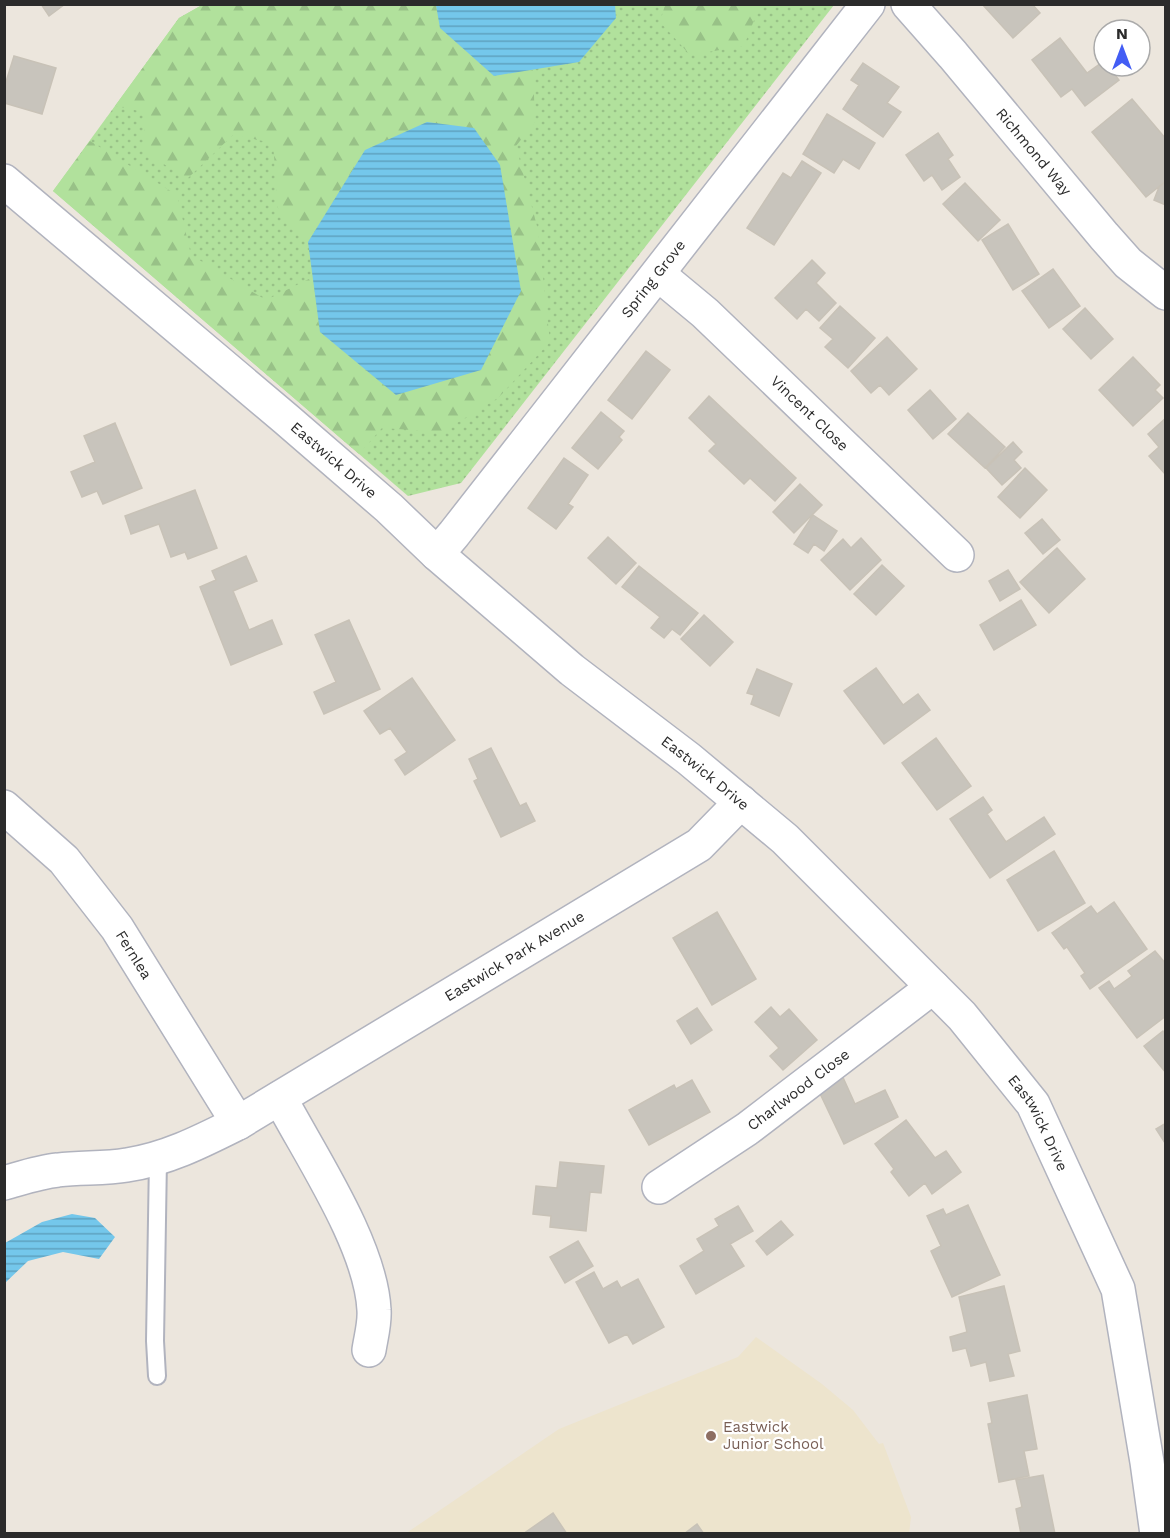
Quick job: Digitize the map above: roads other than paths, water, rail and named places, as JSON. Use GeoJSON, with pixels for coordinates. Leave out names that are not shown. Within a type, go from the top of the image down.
{"type":"FeatureCollection","features":[{"type":"Feature","properties":{"kind":"street","name":"Spring Grove"},"geometry":{"type":"LineString","coordinates":[[437,554],[868,4]]}},
{"type":"Feature","properties":{"kind":"street","name":"Richmond Way"},"geometry":{"type":"LineString","coordinates":[[908,4],[1128,263],[1166,293]]}},
{"type":"Feature","properties":{"kind":"street","name":"Eastwick Drive"},"geometry":{"type":"LineString","coordinates":[[4,181],[286,418],[437,554],[572,670],[689,759],[785,839],[962,1016],[1033,1104],[1118,1289],[1148,1462],[1157,1533]]}},
{"type":"Feature","properties":{"kind":"street","name":"Vincent Close"},"geometry":{"type":"LineString","coordinates":[[658,274],[705,313],[957,555]]}},
{"type":"Feature","properties":{"kind":"street","name":"Eastwick Park Avenue"},"geometry":{"type":"LineString","coordinates":[[4,1183],[57,1170],[126,1166],[158,1159],[238,1123],[699,845],[741,802]]}},
{"type":"Feature","properties":{"kind":"street","name":"Fernlea"},"geometry":{"type":"LineString","coordinates":[[4,807],[64,860],[117,928],[238,1123]]}},
{"type":"Feature","properties":{"kind":"street","name":"Charlwood Close"},"geometry":{"type":"LineString","coordinates":[[659,1187],[747,1129],[933,987]]}},
{"type":"Feature","properties":{"kind":"street"},"geometry":{"type":"LineString","coordinates":[[280,1098],[347,1221],[370,1281],[375,1311],[369,1350]]}},
{"type":"Feature","properties":{"kind":"lane"},"geometry":{"type":"LineString","coordinates":[[157,1376],[155,1341],[158,1159]]}},
{"type":"Feature","properties":{"kind":"water"},"geometry":{"type":"Polygon","coordinates":[[[436,5],[615,5],[616,18],[579,62],[494,76],[440,28],[436,5]]]}},
{"type":"Feature","properties":{"kind":"water"},"geometry":{"type":"Polygon","coordinates":[[[427,122],[474,128],[500,165],[521,291],[481,370],[396,395],[320,332],[308,242],[365,150],[427,122]]]}},
{"type":"Feature","properties":{"kind":"water"},"geometry":{"type":"Polygon","coordinates":[[[72,1214],[95,1218],[115,1237],[99,1259],[63,1252],[28,1261],[5,1283],[5,1243],[42,1222],[72,1214]]]}},
{"type":"Feature","properties":{"kind":"place","name":"Eastwick Junior School"},"geometry":{"type":"Point","coordinates":[711,1436]}}]}
